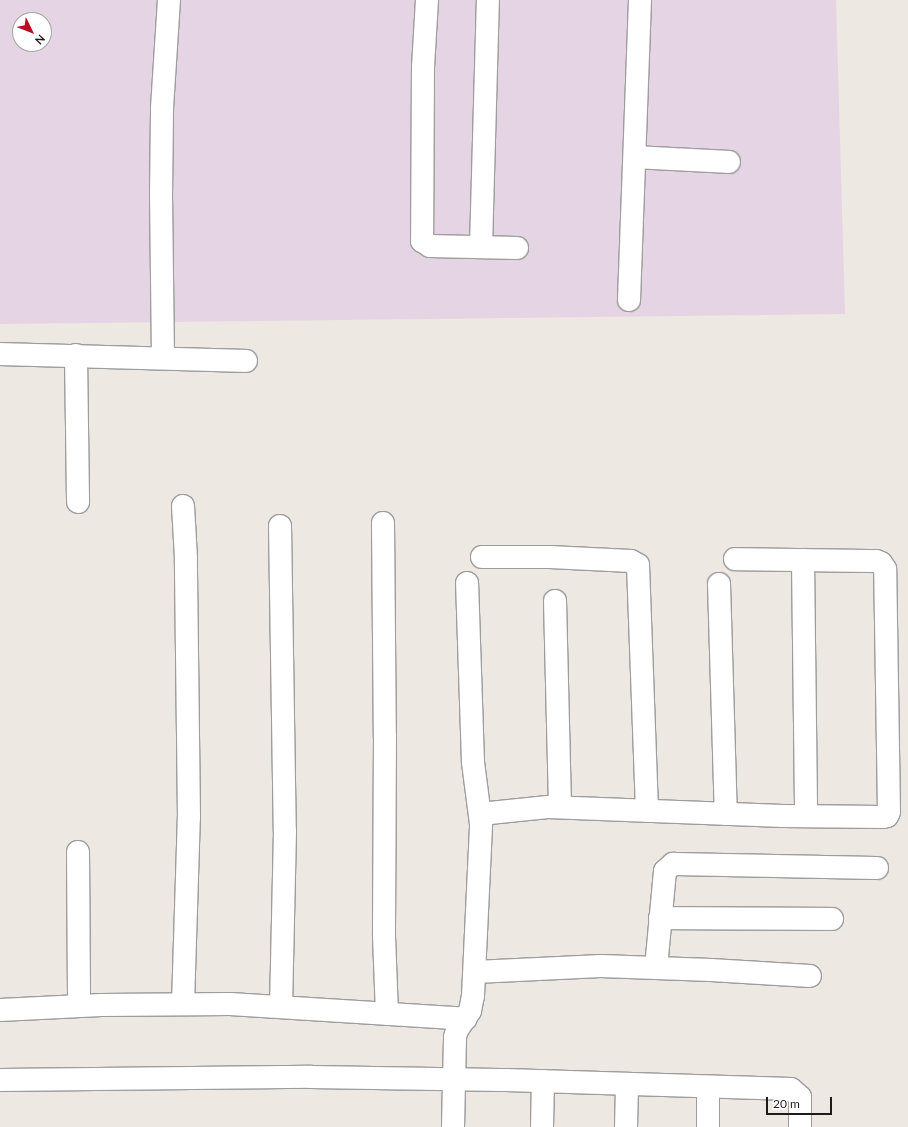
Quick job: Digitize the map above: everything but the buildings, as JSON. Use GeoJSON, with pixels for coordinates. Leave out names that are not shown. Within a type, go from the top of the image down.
{"type":"FeatureCollection","features":[{"type":"Feature","properties":{"kind":"street"},"geometry":{"type":"LineString","coordinates":[[163,358],[161,187],[162,108],[169,0]]}},
{"type":"Feature","properties":{"kind":"street"},"geometry":{"type":"LineString","coordinates":[[428,0],[424,67],[422,241],[430,246],[517,248]]}},
{"type":"Feature","properties":{"kind":"street"},"geometry":{"type":"LineString","coordinates":[[481,247],[488,0]]}},
{"type":"Feature","properties":{"kind":"street"},"geometry":{"type":"LineString","coordinates":[[629,300],[640,0]]}},
{"type":"Feature","properties":{"kind":"street"},"geometry":{"type":"LineString","coordinates":[[635,157],[729,162]]}},
{"type":"Feature","properties":{"kind":"street"},"geometry":{"type":"LineString","coordinates":[[0,354],[246,361]]}},
{"type":"Feature","properties":{"kind":"street"},"geometry":{"type":"LineString","coordinates":[[76,355],[78,502]]}},
{"type":"Feature","properties":{"kind":"street"},"geometry":{"type":"LineString","coordinates":[[183,506],[186,558],[189,817],[183,1004]]}},
{"type":"Feature","properties":{"kind":"street"},"geometry":{"type":"LineString","coordinates":[[383,523],[385,730],[384,936],[387,1014]]}},
{"type":"Feature","properties":{"kind":"street"},"geometry":{"type":"LineString","coordinates":[[280,526],[285,831],[281,1007]]}},
{"type":"Feature","properties":{"kind":"street"},"geometry":{"type":"LineString","coordinates":[[482,557],[565,557],[631,561],[638,565],[647,811]]}},
{"type":"Feature","properties":{"kind":"street"},"geometry":{"type":"LineString","coordinates":[[480,814],[533,808],[560,807],[726,814],[883,818],[889,812],[885,569],[881,563],[876,561],[735,558]]}},
{"type":"Feature","properties":{"kind":"street"},"geometry":{"type":"LineString","coordinates":[[803,560],[806,816]]}},
{"type":"Feature","properties":{"kind":"street"},"geometry":{"type":"LineString","coordinates":[[452,1127],[455,1037],[457,1030],[466,1019],[470,1011],[473,996],[480,873],[480,814],[473,762],[467,584]]}},
{"type":"Feature","properties":{"kind":"street"},"geometry":{"type":"LineString","coordinates":[[719,584],[726,814]]}},
{"type":"Feature","properties":{"kind":"street"},"geometry":{"type":"LineString","coordinates":[[555,601],[560,807]]}},
{"type":"Feature","properties":{"kind":"street"},"geometry":{"type":"LineString","coordinates":[[78,852],[79,1006]]}},
{"type":"Feature","properties":{"kind":"street"},"geometry":{"type":"LineString","coordinates":[[656,968],[665,871],[673,864],[877,868]]}},
{"type":"Feature","properties":{"kind":"street"},"geometry":{"type":"LineString","coordinates":[[660,918],[832,919]]}},
{"type":"Feature","properties":{"kind":"street"},"geometry":{"type":"LineString","coordinates":[[475,972],[601,966],[810,976]]}},
{"type":"Feature","properties":{"kind":"street"},"geometry":{"type":"LineString","coordinates":[[0,1010],[79,1006],[230,1004],[466,1019]]}},
{"type":"Feature","properties":{"kind":"street"},"geometry":{"type":"LineString","coordinates":[[0,1080],[311,1077],[543,1081],[627,1085],[791,1089],[800,1097],[800,1127]]}},
{"type":"Feature","properties":{"kind":"street"},"geometry":{"type":"LineString","coordinates":[[542,1127],[543,1081]]}},
{"type":"Feature","properties":{"kind":"street"},"geometry":{"type":"LineString","coordinates":[[626,1127],[627,1085]]}},
{"type":"Feature","properties":{"kind":"street"},"geometry":{"type":"LineString","coordinates":[[708,1087],[708,1127]]}},
{"type":"Feature","properties":{"kind":"shaded area"},"geometry":{"type":"Polygon","coordinates":[[[0,0],[836,0],[845,314],[0,324],[0,0]]]}}]}
